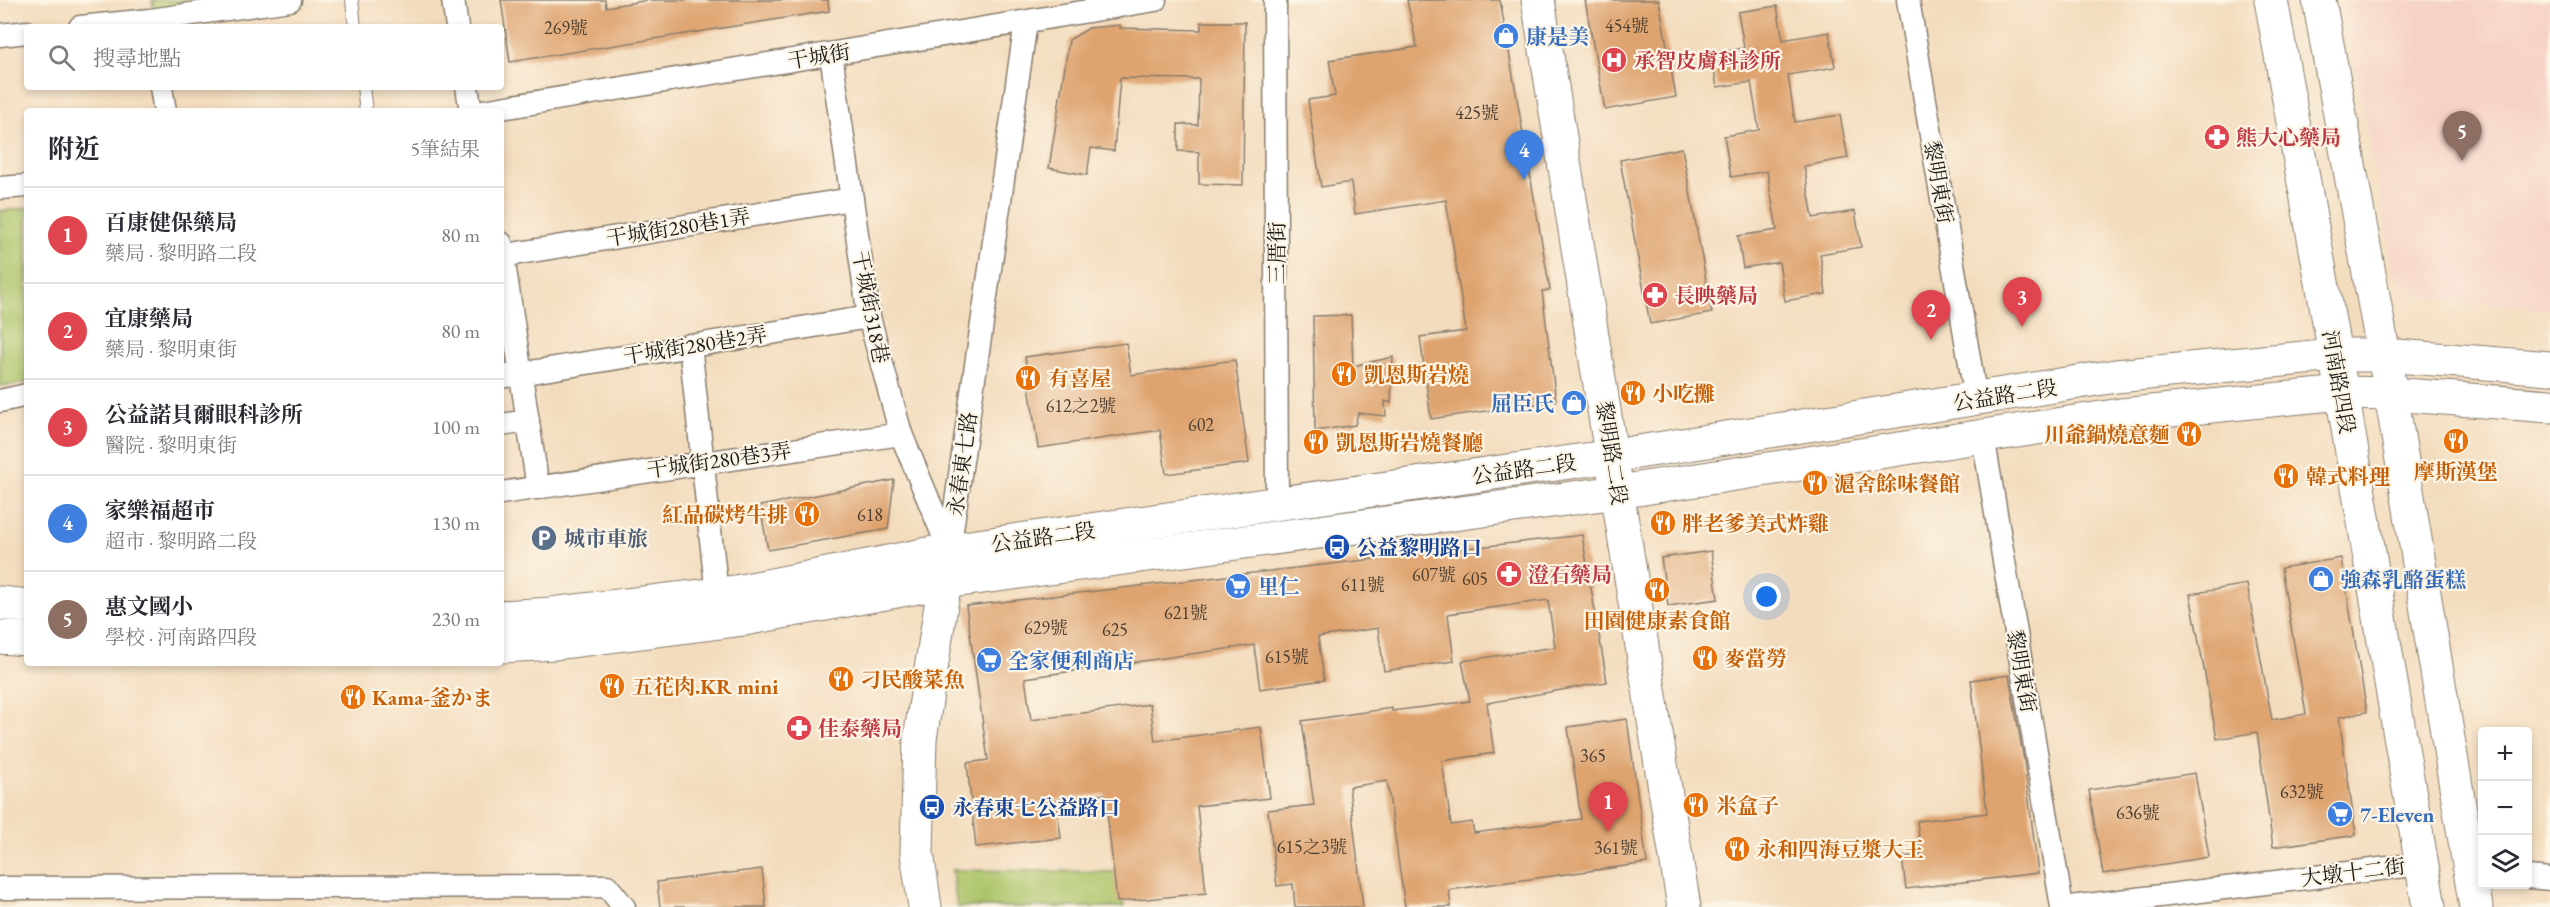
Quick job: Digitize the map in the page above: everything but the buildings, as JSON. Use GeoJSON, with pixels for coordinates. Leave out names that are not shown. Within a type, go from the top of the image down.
{"type":"FeatureCollection","features":[{"type":"Feature","properties":{"kind":"main road","name":"黎明路二段"},"geometry":{"type":"LineString","coordinates":[[1538,0],[1684,907]]}},
{"type":"Feature","properties":{"kind":"main road","name":"河南路四段"},"geometry":{"type":"LineString","coordinates":[[2271,0],[2342,393],[2429,907]]}},
{"type":"Feature","properties":{"kind":"main road"},"geometry":{"type":"LineString","coordinates":[[2319,0],[2476,870],[2476,907]]}},
{"type":"Feature","properties":{"kind":"main road","name":"公益路二段"},"geometry":{"type":"LineString","coordinates":[[504,646],[556,643],[744,619],[947,566],[1277,506],[1613,456],[2116,376],[2335,355],[2384,355],[2550,368]]}},
{"type":"Feature","properties":{"kind":"main road","name":"公益路二段"},"geometry":{"type":"LineString","coordinates":[[504,617],[551,614],[947,566],[1618,492],[2121,415],[2342,393],[2391,394],[2550,406]]}},
{"type":"Feature","properties":{"kind":"main road","name":"永春東七路"},"geometry":{"type":"LineString","coordinates":[[925,907],[917,853],[920,739],[947,566]]}},
{"type":"Feature","properties":{"kind":"main road"},"geometry":{"type":"LineString","coordinates":[[0,603],[24,606]]}},
{"type":"Feature","properties":{"kind":"main road"},"geometry":{"type":"LineString","coordinates":[[0,638],[24,639]]}},
{"type":"Feature","properties":{"kind":"street"},"geometry":{"type":"LineString","coordinates":[[99,24],[290,0]]}},
{"type":"Feature","properties":{"kind":"street"},"geometry":{"type":"LineString","coordinates":[[453,0],[457,24]]}},
{"type":"Feature","properties":{"kind":"street","name":"干城街"},"geometry":{"type":"LineString","coordinates":[[501,108],[1155,0]]}},
{"type":"Feature","properties":{"kind":"street","name":"三厝街"},"geometry":{"type":"LineString","coordinates":[[1275,0],[1277,506]]}},
{"type":"Feature","properties":{"kind":"street","name":"黎明東街"},"geometry":{"type":"LineString","coordinates":[[1908,0],[1976,399]]}},
{"type":"Feature","properties":{"kind":"street","name":"永春東七路"},"geometry":{"type":"LineString","coordinates":[[947,566],[1026,22]]}},
{"type":"Feature","properties":{"kind":"street"},"geometry":{"type":"LineString","coordinates":[[0,35],[24,32]]}},
{"type":"Feature","properties":{"kind":"street","name":"干城街318巷"},"geometry":{"type":"LineString","coordinates":[[831,54],[869,317],[901,434],[947,566]]}},
{"type":"Feature","properties":{"kind":"street"},"geometry":{"type":"LineString","coordinates":[[162,90],[164,108]]}},
{"type":"Feature","properties":{"kind":"street"},"geometry":{"type":"LineString","coordinates":[[468,90],[470,108]]}},
{"type":"Feature","properties":{"kind":"street"},"geometry":{"type":"LineString","coordinates":[[0,188],[24,186]]}},
{"type":"Feature","properties":{"kind":"street","name":"干城街280巷1弄"},"geometry":{"type":"LineString","coordinates":[[504,252],[852,199]]}},
{"type":"Feature","properties":{"kind":"street"},"geometry":{"type":"LineString","coordinates":[[504,280],[511,375],[528,421],[538,488]]}},
{"type":"Feature","properties":{"kind":"street","name":"干城街280巷2弄"},"geometry":{"type":"LineString","coordinates":[[511,375],[869,317]]}},
{"type":"Feature","properties":{"kind":"street"},"geometry":{"type":"LineString","coordinates":[[690,345],[717,595]]}},
{"type":"Feature","properties":{"kind":"street"},"geometry":{"type":"LineString","coordinates":[[0,400],[24,396]]}},
{"type":"Feature","properties":{"kind":"street"},"geometry":{"type":"LineString","coordinates":[[504,425],[528,421]]}},
{"type":"Feature","properties":{"kind":"street","name":"干城街280巷3弄"},"geometry":{"type":"LineString","coordinates":[[504,493],[901,434]]}},
{"type":"Feature","properties":{"kind":"street","name":"黎明東街"},"geometry":{"type":"LineString","coordinates":[[1983,436],[2062,907]]}},
{"type":"Feature","properties":{"kind":"street","name":"大墩十二街"},"geometry":{"type":"LineString","coordinates":[[2071,907],[2421,864]]}},
{"type":"Feature","properties":{"kind":"street"},"geometry":{"type":"LineString","coordinates":[[2532,877],[2550,879]]}},
{"type":"Feature","properties":{"kind":"street"},"geometry":{"type":"LineString","coordinates":[[0,888],[607,886],[624,907]]}},
{"type":"Feature","properties":{"kind":"lane"},"geometry":{"type":"LineString","coordinates":[[352,0],[355,24]]}},
{"type":"Feature","properties":{"kind":"lane"},"geometry":{"type":"LineString","coordinates":[[363,90],[366,108]]}},
{"type":"Feature","properties":{"kind":"shaded area"},"geometry":{"type":"Polygon","coordinates":[[[2345,0],[2550,0],[2550,309],[2424,298],[2395,276],[2351,45],[2345,0]]]}},
{"type":"Feature","properties":{"kind":"green space"},"geometry":{"type":"Polygon","coordinates":[[[152,0],[210,0],[211,5],[154,13],[152,0]]]}},
{"type":"Feature","properties":{"kind":"green space"},"geometry":{"type":"Polygon","coordinates":[[[24,208],[24,383],[0,386],[0,211],[24,208]]]}},
{"type":"Feature","properties":{"kind":"green space"},"geometry":{"type":"Polygon","coordinates":[[[952,870],[1118,872],[1124,907],[957,907],[952,870]]]}},
{"type":"Feature","properties":{"kind":"place","name":"康是美"},"geometry":{"type":"Point","coordinates":[1506,36]}},
{"type":"Feature","properties":{"kind":"place","name":"承智皮膚科診所"},"geometry":{"type":"Point","coordinates":[1614,60]}},
{"type":"Feature","properties":{"kind":"place","name":"熊大心藥局"},"geometry":{"type":"Point","coordinates":[2217,137]}},
{"type":"Feature","properties":{"kind":"place","name":"惠文國小"},"geometry":{"type":"Point","coordinates":[2462,161]}},
{"type":"Feature","properties":{"kind":"place","name":"家樂福超市"},"geometry":{"type":"Point","coordinates":[1524,180]}},
{"type":"Feature","properties":{"kind":"place","name":"長映藥局"},"geometry":{"type":"Point","coordinates":[1655,295]}},
{"type":"Feature","properties":{"kind":"place","name":"公益諾貝爾眼科診所"},"geometry":{"type":"Point","coordinates":[2022,327]}},
{"type":"Feature","properties":{"kind":"place","name":"宜康藥局"},"geometry":{"type":"Point","coordinates":[1931,340]}},
{"type":"Feature","properties":{"kind":"place","name":"凱恩斯岩燒"},"geometry":{"type":"Point","coordinates":[1344,374]}},
{"type":"Feature","properties":{"kind":"place","name":"有喜屋"},"geometry":{"type":"Point","coordinates":[1028,378]}},
{"type":"Feature","properties":{"kind":"place","name":"小吃攤"},"geometry":{"type":"Point","coordinates":[1633,393]}},
{"type":"Feature","properties":{"kind":"place","name":"屈臣氏"},"geometry":{"type":"Point","coordinates":[1574,403]}},
{"type":"Feature","properties":{"kind":"place","name":"川爺鍋燒意麵"},"geometry":{"type":"Point","coordinates":[2189,434]}},
{"type":"Feature","properties":{"kind":"place","name":"摩斯漢堡"},"geometry":{"type":"Point","coordinates":[2456,441]}},
{"type":"Feature","properties":{"kind":"place","name":"凱恩斯岩燒餐廳"},"geometry":{"type":"Point","coordinates":[1316,442]}},
{"type":"Feature","properties":{"kind":"place","name":"韓式料理"},"geometry":{"type":"Point","coordinates":[2286,476]}},
{"type":"Feature","properties":{"kind":"place","name":"滬舍餘味餐館"},"geometry":{"type":"Point","coordinates":[1815,483]}},
{"type":"Feature","properties":{"kind":"place","name":"紅品碳烤牛排"},"geometry":{"type":"Point","coordinates":[807,514]}},
{"type":"Feature","properties":{"kind":"place","name":"胖老爹美式炸雞"},"geometry":{"type":"Point","coordinates":[1663,523]}},
{"type":"Feature","properties":{"kind":"place","name":"城市車旅"},"geometry":{"type":"Point","coordinates":[544,538]}},
{"type":"Feature","properties":{"kind":"place","name":"公益黎明路口"},"geometry":{"type":"Point","coordinates":[1337,547]}},
{"type":"Feature","properties":{"kind":"place","name":"澄石藥局"},"geometry":{"type":"Point","coordinates":[1509,574]}},
{"type":"Feature","properties":{"kind":"place","name":"強森乳酪蛋糕"},"geometry":{"type":"Point","coordinates":[2321,579]}},
{"type":"Feature","properties":{"kind":"place","name":"里仁"},"geometry":{"type":"Point","coordinates":[1238,586]}},
{"type":"Feature","properties":{"kind":"place","name":"田園健康素食館"},"geometry":{"type":"Point","coordinates":[1657,590]}},
{"type":"Feature","properties":{"kind":"place","name":"麥當勞"},"geometry":{"type":"Point","coordinates":[1705,658]}},
{"type":"Feature","properties":{"kind":"place","name":"全家便利商店"},"geometry":{"type":"Point","coordinates":[989,660]}},
{"type":"Feature","properties":{"kind":"place","name":"刁民酸菜魚"},"geometry":{"type":"Point","coordinates":[841,679]}},
{"type":"Feature","properties":{"kind":"place","name":"五花肉.KR mini"},"geometry":{"type":"Point","coordinates":[612,686]}},
{"type":"Feature","properties":{"kind":"place","name":"Kama-釜かま"},"geometry":{"type":"Point","coordinates":[353,697]}},
{"type":"Feature","properties":{"kind":"place","name":"佳泰藥局"},"geometry":{"type":"Point","coordinates":[799,728]}},
{"type":"Feature","properties":{"kind":"place","name":"米盒子"},"geometry":{"type":"Point","coordinates":[1696,805]}},
{"type":"Feature","properties":{"kind":"place","name":"永春東七公益路口"},"geometry":{"type":"Point","coordinates":[932,807]}},
{"type":"Feature","properties":{"kind":"place","name":"7-Eleven"},"geometry":{"type":"Point","coordinates":[2340,814]}},
{"type":"Feature","properties":{"kind":"place","name":"百康健保藥局"},"geometry":{"type":"Point","coordinates":[1608,832]}},
{"type":"Feature","properties":{"kind":"place","name":"永和四海豆漿大王"},"geometry":{"type":"Point","coordinates":[1737,849]}}]}
